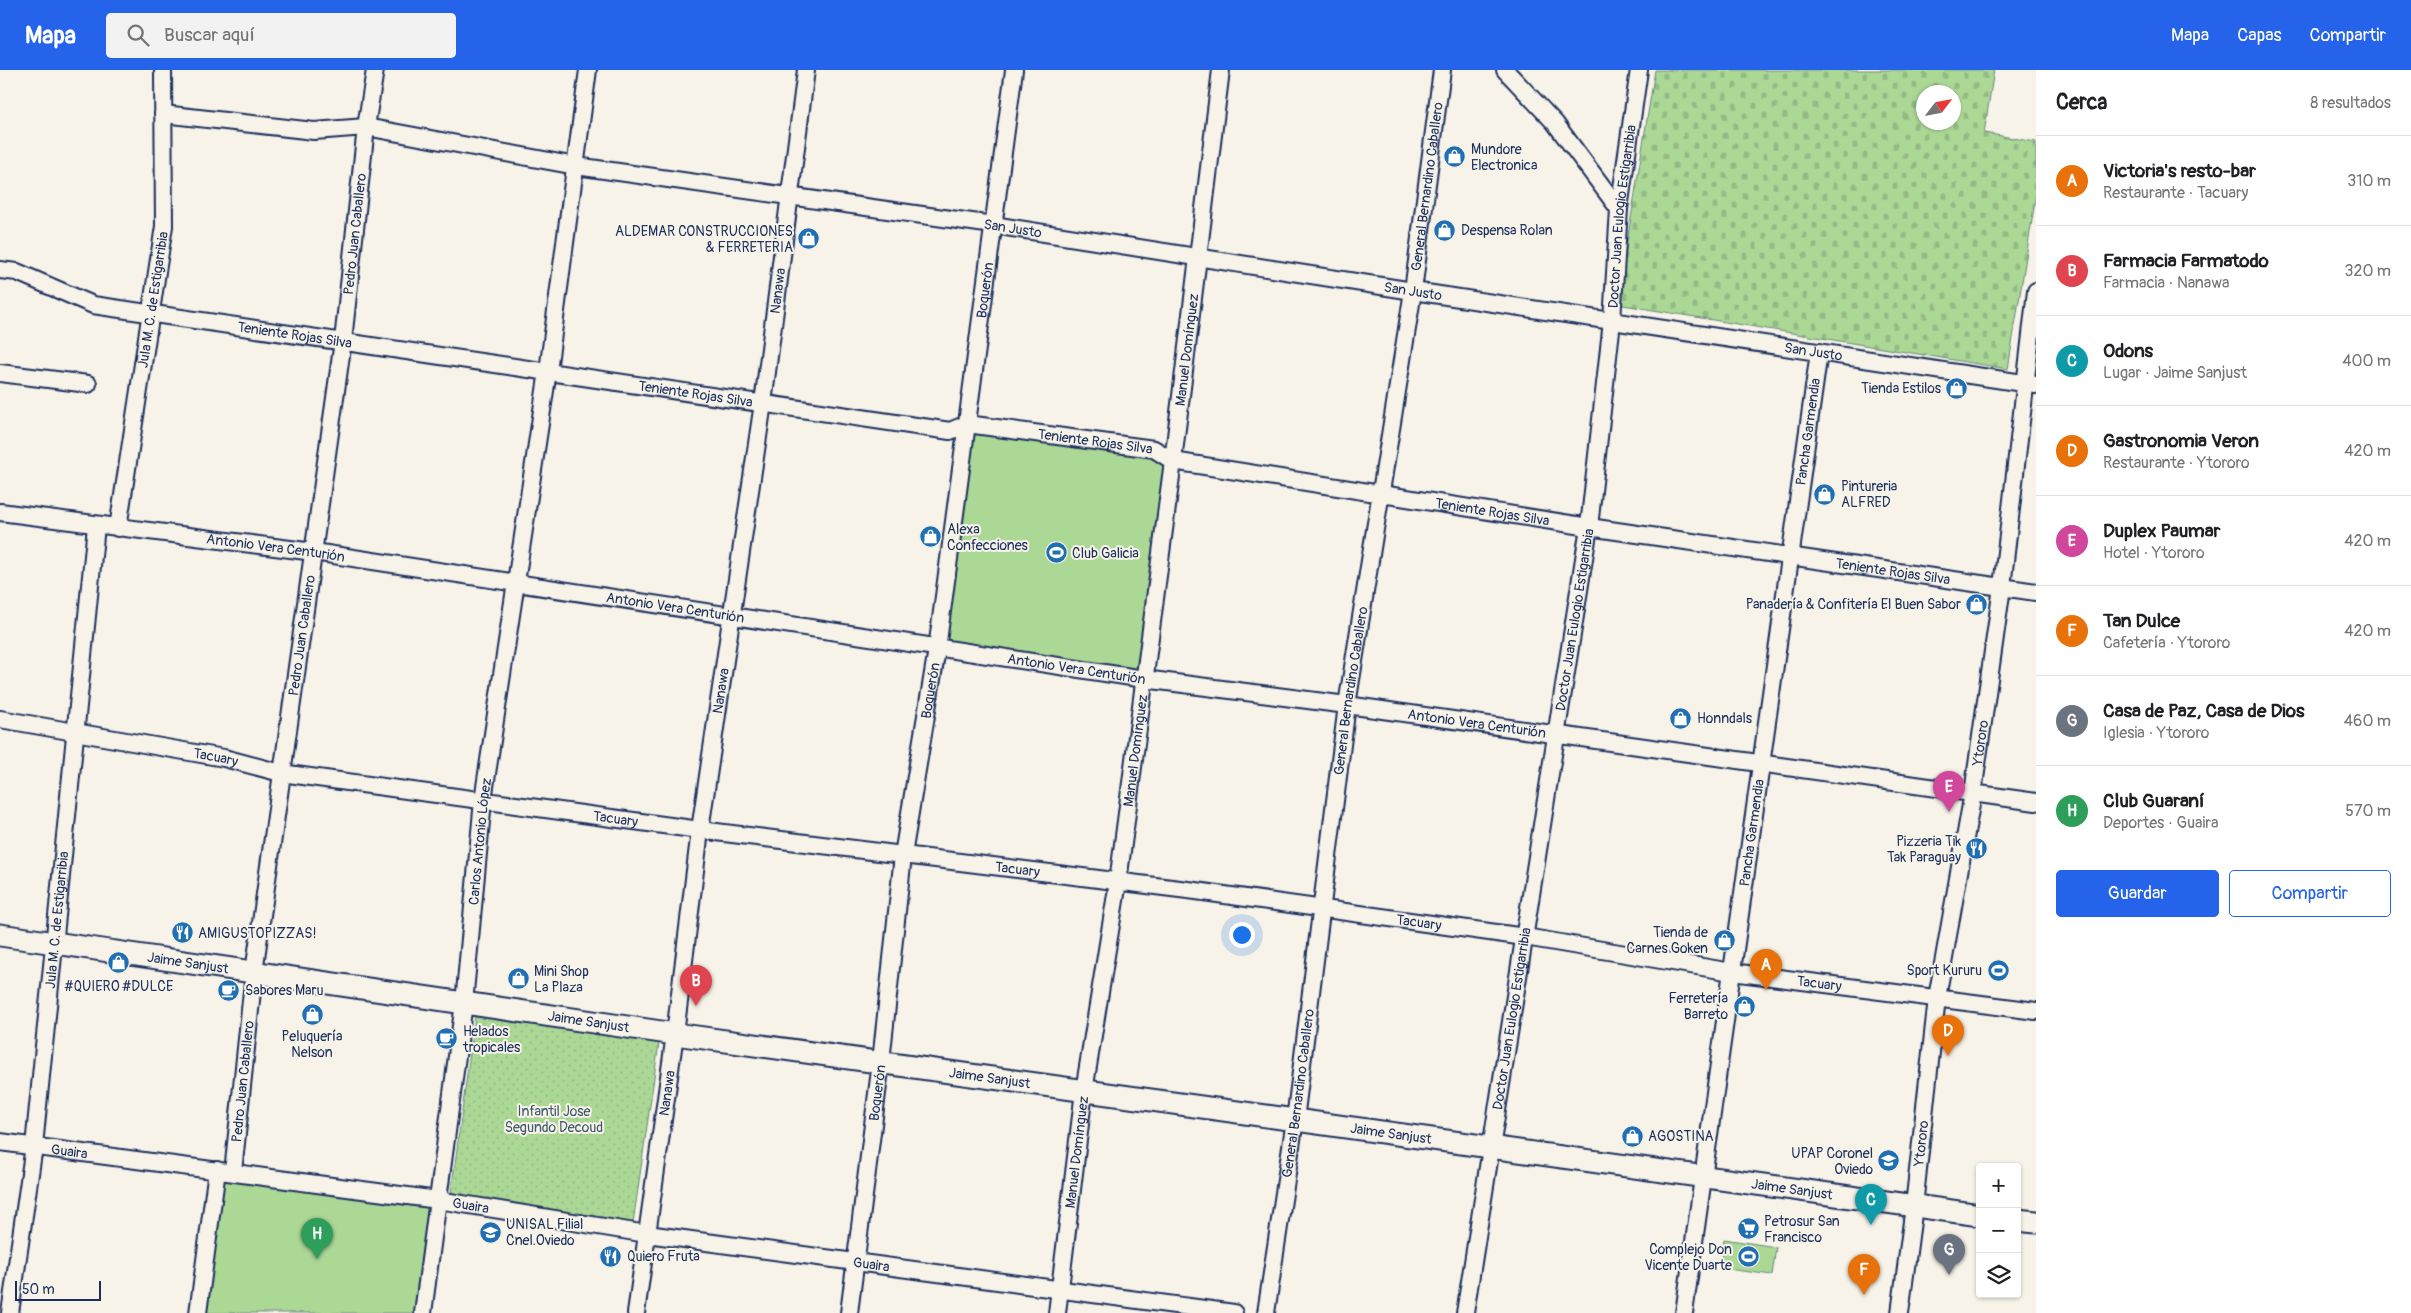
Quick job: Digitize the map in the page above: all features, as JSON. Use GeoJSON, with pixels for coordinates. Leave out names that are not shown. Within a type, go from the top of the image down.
{"type":"FeatureCollection","features":[{"type":"Feature","properties":{"kind":"main road","name":"Jaime Sanjust"},"geometry":{"type":"LineString","coordinates":[[0,935],[675,1034],[1976,1214]]}},
{"type":"Feature","properties":{"kind":"main road"},"geometry":{"type":"LineString","coordinates":[[2021,1220],[2036,1222]]}},
{"type":"Feature","properties":{"kind":"street","name":"Jula M. C. de Estigarribia"},"geometry":{"type":"LineString","coordinates":[[118,528],[164,226],[162,70]]}},
{"type":"Feature","properties":{"kind":"street","name":"Pedro Juan Caballero"},"geometry":{"type":"LineString","coordinates":[[198,1313],[225,1171],[314,552],[343,341],[366,127],[375,70]]}},
{"type":"Feature","properties":{"kind":"street","name":"Carlos Antonio López"},"geometry":{"type":"LineString","coordinates":[[423,1313],[464,1003],[483,800],[548,371],[588,70]]}},
{"type":"Feature","properties":{"kind":"street","name":"Nanawa"},"geometry":{"type":"LineString","coordinates":[[636,1313],[675,1034],[700,830],[733,618],[763,403],[806,70]]}},
{"type":"Feature","properties":{"kind":"street","name":"Boquerón"},"geometry":{"type":"LineString","coordinates":[[849,1313],[881,1062],[903,855],[937,649],[1014,70]]}},
{"type":"Feature","properties":{"kind":"street","name":"Manuel Domínguez"},"geometry":{"type":"LineString","coordinates":[[1057,1313],[1084,1091],[1118,882],[1173,461],[1221,70]]}},
{"type":"Feature","properties":{"kind":"street","name":"General Bernardino Caballero"},"geometry":{"type":"LineString","coordinates":[[1266,1313],[1295,1120],[1347,705],[1414,291],[1442,70]]}},
{"type":"Feature","properties":{"kind":"street"},"geometry":{"type":"LineString","coordinates":[[1505,70],[1556,123],[1619,209]]}},
{"type":"Feature","properties":{"kind":"street","name":"Doctor Juan Eulogio Estigarribia"},"geometry":{"type":"LineString","coordinates":[[1465,1313],[1490,1146],[1558,734],[1589,527],[1612,321],[1619,209],[1639,70]]}},
{"type":"Feature","properties":{"kind":"street","name":"San Justo"},"geometry":{"type":"LineString","coordinates":[[163,114],[314,131],[366,127],[576,166],[790,198],[993,225],[2030,384]]}},
{"type":"Feature","properties":{"kind":"street","name":"Teniente Rojas Silva"},"geometry":{"type":"LineString","coordinates":[[0,270],[17,272],[93,305],[152,312],[950,431],[967,424],[1154,449],[1173,461],[1589,527],[2036,592]]}},
{"type":"Feature","properties":{"kind":"street","name":"Ytororo"},"geometry":{"type":"LineString","coordinates":[[1900,1313],[1937,998],[1973,793],[2030,384],[2036,291]]}},
{"type":"Feature","properties":{"kind":"street","name":"Pancha Garmendia"},"geometry":{"type":"LineString","coordinates":[[1684,1313],[1819,352]]}},
{"type":"Feature","properties":{"kind":"street"},"geometry":{"type":"LineString","coordinates":[[0,373],[88,384]]}},
{"type":"Feature","properties":{"kind":"street","name":"Antonio Vera Centurión"},"geometry":{"type":"LineString","coordinates":[[0,512],[96,526],[314,552],[937,649],[2036,802]]}},
{"type":"Feature","properties":{"kind":"street","name":"Jula M. C. de Estigarribia"},"geometry":{"type":"LineString","coordinates":[[10,1313],[34,1146],[96,526]]}},
{"type":"Feature","properties":{"kind":"street","name":"Tacuary"},"geometry":{"type":"LineString","coordinates":[[0,720],[76,731],[224,758],[281,773],[700,830],[1196,891],[1525,937],[1732,972],[2036,1012]]}},
{"type":"Feature","properties":{"kind":"street","name":"Guaira"},"geometry":{"type":"LineString","coordinates":[[0,1142],[438,1200],[647,1234],[1234,1313]]}},
{"type":"Feature","properties":{"kind":"green space"},"geometry":{"type":"Polygon","coordinates":[[[1655,70],[1994,70],[1984,133],[2036,142],[2036,195],[2008,369],[1617,304],[1655,70]]]}},
{"type":"Feature","properties":{"kind":"green space","name":"Club Galicia"},"geometry":{"type":"Polygon","coordinates":[[[973,429],[1153,454],[1167,463],[1139,669],[944,644],[973,429]]]}},
{"type":"Feature","properties":{"kind":"green space","name":"Infantil Jose Segundo Decoud"},"geometry":{"type":"Polygon","coordinates":[[[475,1016],[659,1043],[633,1223],[451,1193],[475,1016]]]}},
{"type":"Feature","properties":{"kind":"green space"},"geometry":{"type":"Polygon","coordinates":[[[223,1178],[428,1206],[414,1313],[206,1313],[223,1178]]]}},
{"type":"Feature","properties":{"kind":"green space","name":"Complejo Don Vicente Duarte"},"geometry":{"type":"Polygon","coordinates":[[[1724,1239],[1776,1247],[1772,1275],[1720,1268],[1724,1239]]]}},
{"type":"Feature","properties":{"kind":"place","name":"Mundore Electronica"},"geometry":{"type":"Point","coordinates":[1455,157]}},
{"type":"Feature","properties":{"kind":"place","name":"Despensa Rolan"},"geometry":{"type":"Point","coordinates":[1445,230]}},
{"type":"Feature","properties":{"kind":"place","name":"ALDEMAR CONSTRUCCIONES & FERRETERIA"},"geometry":{"type":"Point","coordinates":[809,239]}},
{"type":"Feature","properties":{"kind":"place","name":"Tienda Estilos"},"geometry":{"type":"Point","coordinates":[1957,388]}},
{"type":"Feature","properties":{"kind":"place","name":"Pintureria ALFRED"},"geometry":{"type":"Point","coordinates":[1825,494]}},
{"type":"Feature","properties":{"kind":"place","name":"Alexa Confecciones"},"geometry":{"type":"Point","coordinates":[931,537]}},
{"type":"Feature","properties":{"kind":"place","name":"Club Galicia"},"geometry":{"type":"Point","coordinates":[1056,553]}},
{"type":"Feature","properties":{"kind":"place","name":"Panadería & Confitería El Buen Sabor"},"geometry":{"type":"Point","coordinates":[1977,604]}},
{"type":"Feature","properties":{"kind":"place","name":"Honndals"},"geometry":{"type":"Point","coordinates":[1681,718]}},
{"type":"Feature","properties":{"kind":"place","name":"Duplex Paumar"},"geometry":{"type":"Point","coordinates":[1949,812]}},
{"type":"Feature","properties":{"kind":"place","name":"Pizzeria Tik Tak Paraguay"},"geometry":{"type":"Point","coordinates":[1977,849]}},
{"type":"Feature","properties":{"kind":"place","name":"AMIGUSTOPIZZAS!"},"geometry":{"type":"Point","coordinates":[182,933]}},
{"type":"Feature","properties":{"kind":"place","name":"Tienda de Carnes Goken"},"geometry":{"type":"Point","coordinates":[1724,940]}},
{"type":"Feature","properties":{"kind":"place","name":"#QUIERO #DULCE"},"geometry":{"type":"Point","coordinates":[119,963]}},
{"type":"Feature","properties":{"kind":"place","name":"Sport Kururu"},"geometry":{"type":"Point","coordinates":[1998,970]}},
{"type":"Feature","properties":{"kind":"place","name":"Mini Shop La Plaza"},"geometry":{"type":"Point","coordinates":[518,979]}},
{"type":"Feature","properties":{"kind":"place","name":"Sabores Maru"},"geometry":{"type":"Point","coordinates":[229,990]}},
{"type":"Feature","properties":{"kind":"place","name":"Victoria's resto-bar"},"geometry":{"type":"Point","coordinates":[1766,990]}},
{"type":"Feature","properties":{"kind":"place","name":"Farmacia Farmatodo"},"geometry":{"type":"Point","coordinates":[696,1006]}},
{"type":"Feature","properties":{"kind":"place","name":"Ferretería Barreto"},"geometry":{"type":"Point","coordinates":[1744,1006]}},
{"type":"Feature","properties":{"kind":"place","name":"Peluquería Nelson"},"geometry":{"type":"Point","coordinates":[312,1014]}},
{"type":"Feature","properties":{"kind":"place","name":"Helados tropicales"},"geometry":{"type":"Point","coordinates":[447,1039]}},
{"type":"Feature","properties":{"kind":"place","name":"Gastronomia Veron"},"geometry":{"type":"Point","coordinates":[1948,1056]}},
{"type":"Feature","properties":{"kind":"place","name":"AGOSTINA"},"geometry":{"type":"Point","coordinates":[1632,1136]}},
{"type":"Feature","properties":{"kind":"place","name":"UPAP Coronel Oviedo"},"geometry":{"type":"Point","coordinates":[1889,1161]}},
{"type":"Feature","properties":{"kind":"place","name":"Odons"},"geometry":{"type":"Point","coordinates":[1871,1225]}},
{"type":"Feature","properties":{"kind":"place","name":"Petrosur San Francisco"},"geometry":{"type":"Point","coordinates":[1748,1229]}},
{"type":"Feature","properties":{"kind":"place","name":"UNISAL Filial Cnel.Oviedo"},"geometry":{"type":"Point","coordinates":[490,1232]}},
{"type":"Feature","properties":{"kind":"place","name":"Quiero Fruta"},"geometry":{"type":"Point","coordinates":[611,1256]}},
{"type":"Feature","properties":{"kind":"place","name":"Complejo Don Vicente Duarte"},"geometry":{"type":"Point","coordinates":[1748,1257]}},
{"type":"Feature","properties":{"kind":"place","name":"Club Guaraní"},"geometry":{"type":"Point","coordinates":[317,1259]}},
{"type":"Feature","properties":{"kind":"place","name":"Casa de Paz, Casa de Dios"},"geometry":{"type":"Point","coordinates":[1949,1275]}},
{"type":"Feature","properties":{"kind":"place","name":"Tan Dulce"},"geometry":{"type":"Point","coordinates":[1864,1295]}}]}
